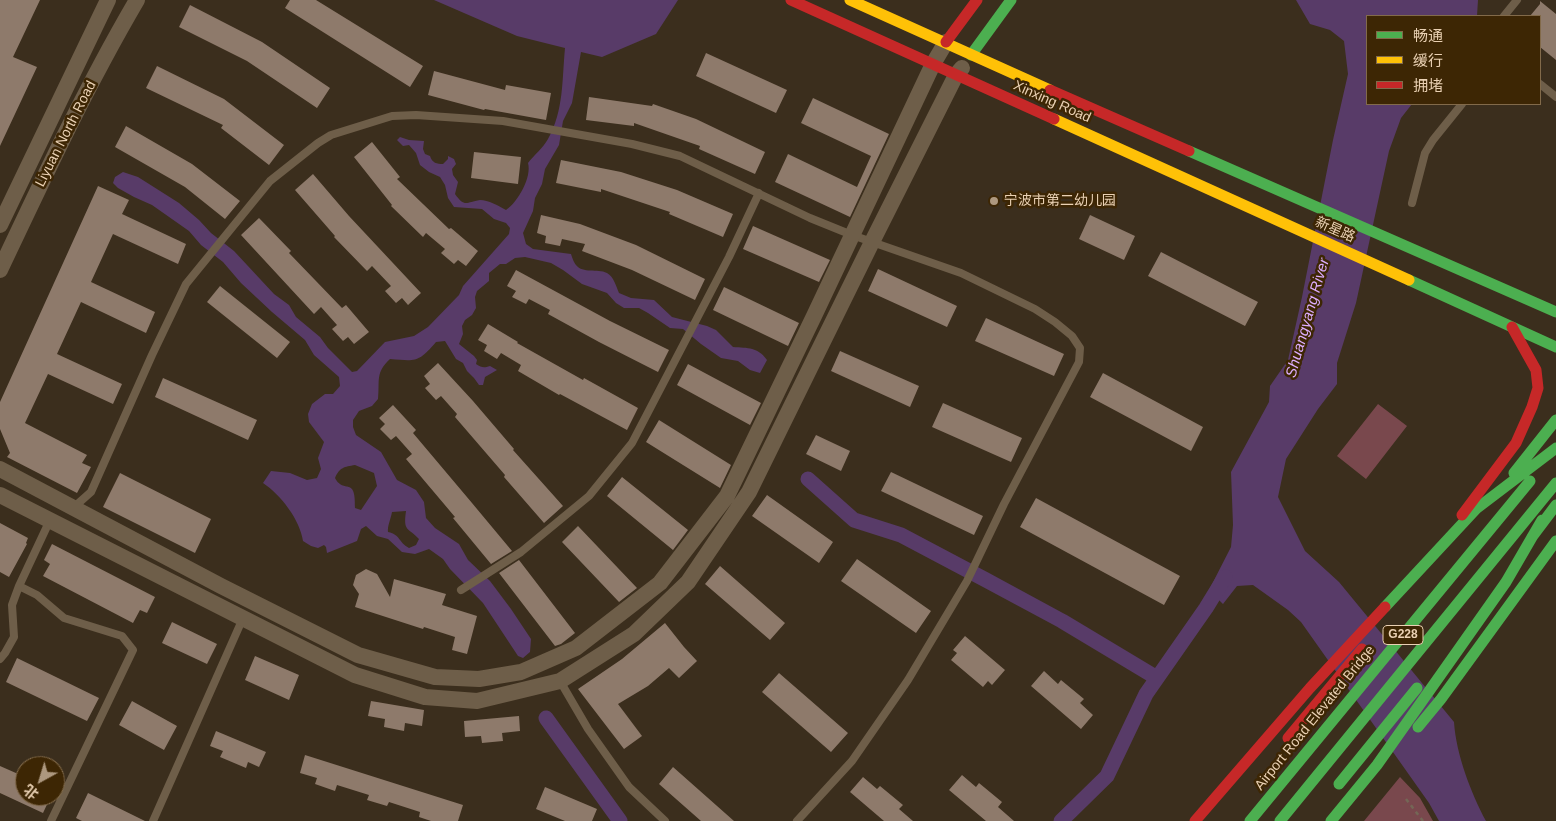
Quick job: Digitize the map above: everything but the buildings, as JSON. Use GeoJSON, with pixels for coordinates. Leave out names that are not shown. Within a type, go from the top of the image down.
{"type":"FeatureCollection","features":[{"type":"Feature","properties":{"kind":"main road","name":"Xinxing Road"},"geometry":{"type":"LineString","coordinates":[[791,0],[1301,231]]}},
{"type":"Feature","properties":{"kind":"main road","name":"Xinxing Road"},"geometry":{"type":"LineString","coordinates":[[850,0],[1308,202]]}},
{"type":"Feature","properties":{"kind":"main road"},"geometry":{"type":"LineString","coordinates":[[946,42],[977,0]]}},
{"type":"Feature","properties":{"kind":"main road"},"geometry":{"type":"LineString","coordinates":[[971,55],[1011,0]]}},
{"type":"Feature","properties":{"kind":"main road","name":"新星路"},"geometry":{"type":"LineString","coordinates":[[1308,202],[1553,308]]}},
{"type":"Feature","properties":{"kind":"main road","name":"新星路"},"geometry":{"type":"LineString","coordinates":[[1301,231],[1556,347]]}},
{"type":"Feature","properties":{"kind":"main road"},"geometry":{"type":"LineString","coordinates":[[1374,636],[1516,443],[1538,388],[1536,370],[1512,327]]}},
{"type":"Feature","properties":{"kind":"main road"},"geometry":{"type":"LineString","coordinates":[[1285,742],[1524,461],[1556,420]]}},
{"type":"Feature","properties":{"kind":"main road"},"geometry":{"type":"LineString","coordinates":[[1195,821],[1310,688],[1476,509],[1556,449]]}},
{"type":"Feature","properties":{"kind":"main road","name":"Airport Road Elevated Bridge"},"geometry":{"type":"LineString","coordinates":[[1250,821],[1556,449]]}},
{"type":"Feature","properties":{"kind":"main road","name":"G228"},"geometry":{"type":"LineString","coordinates":[[1280,821],[1556,483]]}},
{"type":"Feature","properties":{"kind":"main road"},"geometry":{"type":"LineString","coordinates":[[1331,821],[1377,765],[1506,582],[1556,496]]}},
{"type":"Feature","properties":{"kind":"main road"},"geometry":{"type":"LineString","coordinates":[[1336,788],[1433,669],[1556,505]]}},
{"type":"Feature","properties":{"kind":"main road"},"geometry":{"type":"LineString","coordinates":[[1343,821],[1441,699],[1556,542]]}},
{"type":"Feature","properties":{"kind":"street","name":"Liyuan North Road"},"geometry":{"type":"LineString","coordinates":[[0,225],[108,0]]}},
{"type":"Feature","properties":{"kind":"street","name":"Liyuan North Road"},"geometry":{"type":"LineString","coordinates":[[0,270],[48,168],[136,0]]}},
{"type":"Feature","properties":{"kind":"street"},"geometry":{"type":"LineString","coordinates":[[0,469],[221,586],[358,655],[435,677],[479,679],[521,672],[576,648],[660,583],[726,496],[933,64],[946,42]]}},
{"type":"Feature","properties":{"kind":"street"},"geometry":{"type":"LineString","coordinates":[[0,495],[355,675],[425,697],[477,702],[560,681],[634,634],[688,582],[749,492],[956,75],[971,55]]}},
{"type":"Feature","properties":{"kind":"lane"},"geometry":{"type":"LineString","coordinates":[[1505,15],[1517,0]]}},
{"type":"Feature","properties":{"kind":"lane"},"geometry":{"type":"LineString","coordinates":[[1541,85],[1556,97]]}},
{"type":"Feature","properties":{"kind":"lane"},"geometry":{"type":"LineString","coordinates":[[1412,203],[1425,153],[1461,105]]}},
{"type":"Feature","properties":{"kind":"lane"},"geometry":{"type":"LineString","coordinates":[[72,508],[91,492],[186,284],[270,181],[318,143],[331,136],[392,116],[416,115],[504,121],[632,144],[680,156],[810,218],[852,235],[961,273],[1035,309],[1055,322],[1072,336],[1080,348],[1079,362],[1004,504],[967,581],[908,680],[852,760],[797,821]]}},
{"type":"Feature","properties":{"kind":"lane"},"geometry":{"type":"LineString","coordinates":[[461,590],[520,552],[589,496],[632,443],[729,257],[759,193]]}},
{"type":"Feature","properties":{"kind":"lane"},"geometry":{"type":"LineString","coordinates":[[0,658],[14,637],[12,605],[50,520]]}},
{"type":"Feature","properties":{"kind":"lane"},"geometry":{"type":"LineString","coordinates":[[19,586],[37,595],[64,618],[122,636],[133,650],[50,821]]}},
{"type":"Feature","properties":{"kind":"lane"},"geometry":{"type":"LineString","coordinates":[[153,821],[243,618]]}},
{"type":"Feature","properties":{"kind":"lane"},"geometry":{"type":"LineString","coordinates":[[560,681],[588,729],[629,787],[665,821]]}},
{"type":"Feature","properties":{"kind":"path"},"geometry":{"type":"LineString","coordinates":[[1406,799],[1423,821]]}},
{"type":"Feature","properties":{"kind":"shaded area"},"geometry":{"type":"Polygon","coordinates":[[[1378,404],[1407,426],[1366,479],[1337,456],[1378,404]]]}},
{"type":"Feature","properties":{"kind":"shaded area"},"geometry":{"type":"Polygon","coordinates":[[[1400,777],[1420,798],[1433,821],[1364,821],[1400,777]]]}},
{"type":"Feature","properties":{"kind":"water"},"geometry":{"type":"Polygon","coordinates":[[[434,0],[678,0],[656,34],[602,57],[581,52],[572,103],[563,121],[559,145],[545,169],[542,184],[535,198],[533,211],[523,233],[526,244],[533,249],[571,254],[579,268],[607,273],[619,293],[631,298],[654,300],[672,317],[716,330],[733,347],[756,350],[767,360],[760,373],[750,370],[738,361],[721,358],[683,329],[670,328],[639,308],[624,308],[616,303],[607,293],[582,284],[551,263],[525,257],[515,258],[506,264],[500,264],[489,273],[489,281],[477,291],[475,297],[476,308],[462,326],[463,334],[459,344],[474,356],[477,360],[476,364],[483,367],[490,366],[497,370],[485,377],[483,385],[479,385],[463,363],[456,359],[445,341],[436,342],[425,354],[416,359],[390,359],[385,364],[379,377],[378,399],[372,406],[359,411],[353,420],[356,435],[381,452],[397,480],[416,490],[424,502],[426,518],[435,528],[459,544],[468,560],[490,581],[511,609],[531,639],[530,652],[523,658],[518,656],[483,603],[450,569],[443,559],[429,549],[415,554],[402,552],[388,539],[377,536],[366,526],[361,529],[357,541],[327,553],[324,545],[318,548],[303,541],[298,525],[289,509],[263,483],[271,471],[290,473],[307,480],[317,478],[321,469],[318,458],[324,442],[309,422],[308,414],[312,404],[325,394],[333,394],[340,386],[339,377],[314,355],[305,340],[241,283],[223,262],[201,245],[189,231],[152,205],[118,188],[113,183],[115,177],[123,172],[138,177],[179,203],[211,233],[234,251],[274,294],[289,305],[296,317],[320,337],[328,348],[352,372],[357,371],[385,342],[414,336],[428,327],[459,295],[463,286],[509,234],[510,228],[506,223],[494,219],[482,209],[454,207],[448,198],[445,185],[440,177],[420,165],[416,153],[409,145],[403,146],[397,140],[400,137],[424,141],[423,149],[425,154],[430,156],[433,162],[443,164],[448,159],[448,156],[454,159],[456,164],[452,169],[453,175],[458,182],[455,194],[464,203],[483,200],[506,210],[511,206],[526,182],[529,169],[528,163],[546,142],[557,117],[560,106],[565,48],[517,36],[434,0]],[[355,465],[343,468],[335,478],[338,483],[351,488],[354,492],[355,508],[361,510],[377,486],[374,473],[355,465]],[[406,511],[392,512],[388,532],[395,535],[409,548],[416,545],[419,539],[406,526],[406,511]]]}},
{"type":"Feature","properties":{"kind":"water","name":"Shuangyang River"},"geometry":{"type":"Polygon","coordinates":[[[1296,0],[1478,0],[1477,15],[1366,15],[1366,105],[1411,105],[1401,118],[1389,151],[1356,303],[1337,363],[1337,384],[1318,409],[1286,459],[1278,497],[1305,551],[1339,582],[1454,722],[1455,734],[1465,773],[1486,821],[1439,821],[1429,803],[1301,622],[1288,610],[1253,585],[1237,586],[1223,604],[1209,590],[1231,547],[1233,525],[1231,472],[1269,402],[1270,386],[1288,360],[1348,74],[1344,41],[1330,30],[1310,24],[1296,0]]]}},
{"type":"Feature","properties":{"kind":"waterway"},"geometry":{"type":"LineString","coordinates":[[808,479],[854,520],[901,535],[1062,621],[1157,678]]}},
{"type":"Feature","properties":{"kind":"waterway"},"geometry":{"type":"LineString","coordinates":[[1061,821],[1107,776],[1146,694],[1206,608],[1225,577]]}},
{"type":"Feature","properties":{"kind":"waterway"},"geometry":{"type":"LineString","coordinates":[[546,718],[620,821]]}},
{"type":"Feature","properties":{"kind":"traffic: fast"},"geometry":{"type":"LineString","coordinates":[[971,55],[1011,0]]}},
{"type":"Feature","properties":{"kind":"traffic: fast"},"geometry":{"type":"LineString","coordinates":[[1189,151],[1556,312]]}},
{"type":"Feature","properties":{"kind":"traffic: fast"},"geometry":{"type":"LineString","coordinates":[[1409,280],[1556,347]]}},
{"type":"Feature","properties":{"kind":"traffic: fast"},"geometry":{"type":"LineString","coordinates":[[1514,473],[1556,420]]}},
{"type":"Feature","properties":{"kind":"traffic: fast"},"geometry":{"type":"LineString","coordinates":[[1385,607],[1476,509],[1556,448]]}},
{"type":"Feature","properties":{"kind":"traffic: fast"},"geometry":{"type":"LineString","coordinates":[[1250,821],[1530,481]]}},
{"type":"Feature","properties":{"kind":"traffic: fast"},"geometry":{"type":"LineString","coordinates":[[1280,821],[1556,483]]}},
{"type":"Feature","properties":{"kind":"traffic: fast"},"geometry":{"type":"LineString","coordinates":[[1532,537],[1556,505]]}},
{"type":"Feature","properties":{"kind":"traffic: fast"},"geometry":{"type":"LineString","coordinates":[[1331,821],[1377,765],[1506,582],[1542,520]]}},
{"type":"Feature","properties":{"kind":"traffic: fast"},"geometry":{"type":"LineString","coordinates":[[1418,727],[1441,699],[1556,541]]}},
{"type":"Feature","properties":{"kind":"traffic: fast"},"geometry":{"type":"LineString","coordinates":[[1339,784],[1417,688]]}},
{"type":"Feature","properties":{"kind":"traffic: slow"},"geometry":{"type":"LineString","coordinates":[[850,0],[1050,90]]}},
{"type":"Feature","properties":{"kind":"traffic: slow"},"geometry":{"type":"LineString","coordinates":[[1054,119],[1409,280]]}},
{"type":"Feature","properties":{"kind":"traffic: jam"},"geometry":{"type":"LineString","coordinates":[[791,0],[1054,119]]}},
{"type":"Feature","properties":{"kind":"traffic: jam"},"geometry":{"type":"LineString","coordinates":[[946,42],[977,0]]}},
{"type":"Feature","properties":{"kind":"traffic: jam"},"geometry":{"type":"LineString","coordinates":[[1050,90],[1189,151]]}},
{"type":"Feature","properties":{"kind":"traffic: jam"},"geometry":{"type":"LineString","coordinates":[[1462,515],[1516,443],[1538,388],[1536,370],[1512,327]]}},
{"type":"Feature","properties":{"kind":"traffic: jam"},"geometry":{"type":"LineString","coordinates":[[1195,821],[1310,688],[1385,607]]}},
{"type":"Feature","properties":{"kind":"traffic: jam"},"geometry":{"type":"LineString","coordinates":[[1288,738],[1362,649]]}},
{"type":"Feature","properties":{"kind":"place","name":"宁波市第二幼儿园"},"geometry":{"type":"Point","coordinates":[994,201]}}]}
